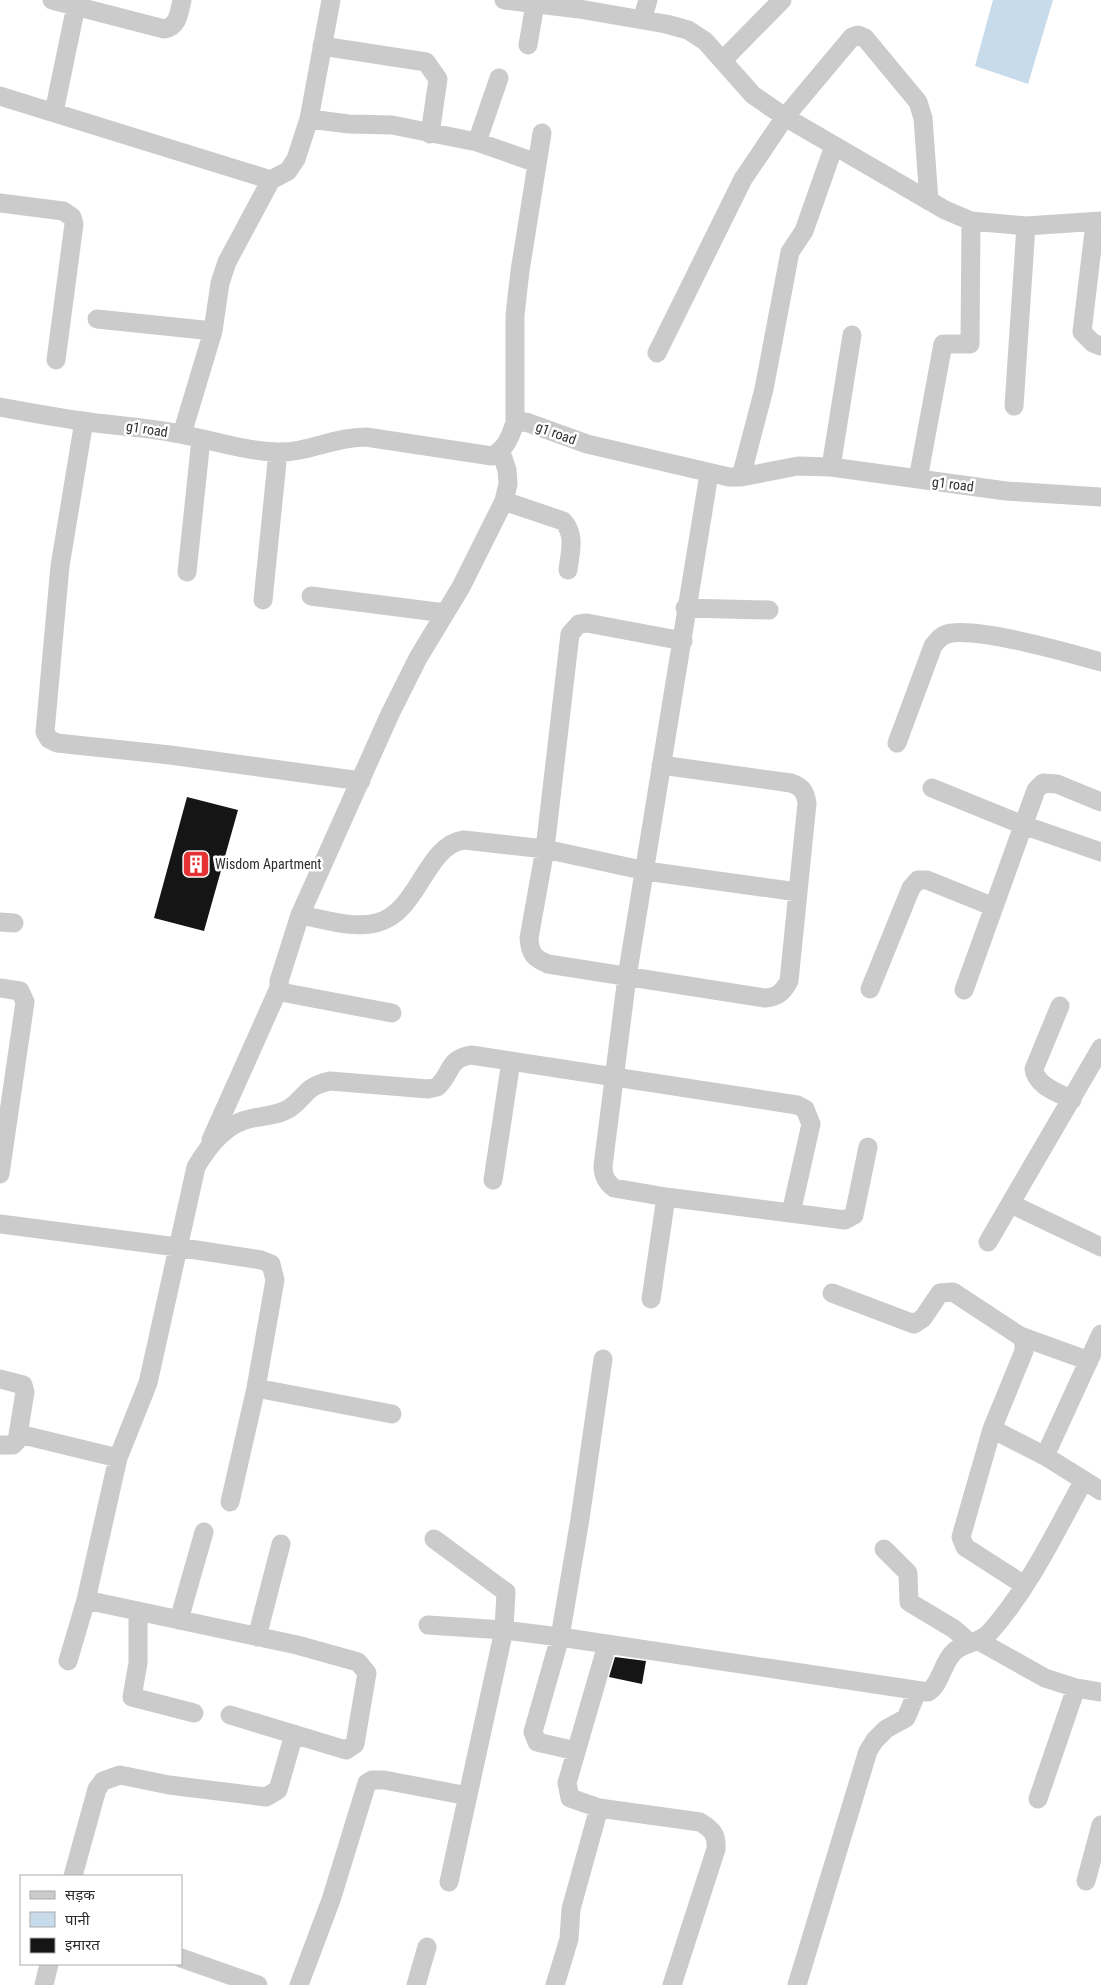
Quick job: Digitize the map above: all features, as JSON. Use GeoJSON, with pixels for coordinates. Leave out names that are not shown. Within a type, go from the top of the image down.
{"type":"FeatureCollection","features":[{"type":"Feature","properties":{"kind":"street"},"geometry":{"type":"LineString","coordinates":[[52,0],[164,29],[171,28],[176,24],[182,0]]}},
{"type":"Feature","properties":{"kind":"street"},"geometry":{"type":"LineString","coordinates":[[182,434],[213,331],[220,283],[227,262],[271,180],[288,171],[296,159],[309,119],[331,0]]}},
{"type":"Feature","properties":{"kind":"street"},"geometry":{"type":"LineString","coordinates":[[504,0],[642,20],[688,30],[705,41],[753,95],[785,117],[929,201],[971,221],[1026,226],[1098,222],[1082,332],[1093,343],[1101,346]]}},
{"type":"Feature","properties":{"kind":"street"},"geometry":{"type":"LineString","coordinates":[[642,20],[648,0]]}},
{"type":"Feature","properties":{"kind":"street"},"geometry":{"type":"LineString","coordinates":[[722,60],[782,0]]}},
{"type":"Feature","properties":{"kind":"street"},"geometry":{"type":"LineString","coordinates":[[528,45],[535,4]]}},
{"type":"Feature","properties":{"kind":"street"},"geometry":{"type":"LineString","coordinates":[[54,112],[76,6]]}},
{"type":"Feature","properties":{"kind":"street"},"geometry":{"type":"LineString","coordinates":[[658,353],[728,207],[743,180],[785,117],[852,37],[858,35],[865,38],[918,102],[923,118],[929,201]]}},
{"type":"Feature","properties":{"kind":"street"},"geometry":{"type":"LineString","coordinates":[[322,46],[426,62],[438,79],[430,134]]}},
{"type":"Feature","properties":{"kind":"street"},"geometry":{"type":"LineString","coordinates":[[477,142],[498,78]]}},
{"type":"Feature","properties":{"kind":"street"},"geometry":{"type":"LineString","coordinates":[[0,96],[271,180]]}},
{"type":"Feature","properties":{"kind":"street"},"geometry":{"type":"LineString","coordinates":[[309,119],[348,124],[392,125],[477,142],[537,164]]}},
{"type":"Feature","properties":{"kind":"street"},"geometry":{"type":"LineString","coordinates":[[392,1013],[286,993],[280,988],[278,981],[300,915],[390,714],[418,658],[461,587],[504,501],[508,477],[500,452],[508,442],[515,423],[515,315],[520,271],[542,133]]}},
{"type":"Feature","properties":{"kind":"street"},"geometry":{"type":"LineString","coordinates":[[741,478],[764,389],[790,252],[804,230],[834,146]]}},
{"type":"Feature","properties":{"kind":"street"},"geometry":{"type":"LineString","coordinates":[[0,204],[63,211],[72,217],[74,224],[56,360]]}},
{"type":"Feature","properties":{"kind":"street"},"geometry":{"type":"LineString","coordinates":[[918,479],[943,344],[970,344],[971,221]]}},
{"type":"Feature","properties":{"kind":"street"},"geometry":{"type":"LineString","coordinates":[[1014,406],[1026,226]]}},
{"type":"Feature","properties":{"kind":"street"},"geometry":{"type":"LineString","coordinates":[[97,319],[213,331]]}},
{"type":"Feature","properties":{"kind":"street"},"geometry":{"type":"LineString","coordinates":[[831,467],[852,335]]}},
{"type":"Feature","properties":{"kind":"street","name":"g1 road"},"geometry":{"type":"LineString","coordinates":[[0,407],[84,421],[129,425],[278,452],[309,448],[347,437],[492,456],[500,452]]}},
{"type":"Feature","properties":{"kind":"street"},"geometry":{"type":"LineString","coordinates":[[84,421],[60,566],[45,732],[49,739],[57,743],[170,755],[361,781]]}},
{"type":"Feature","properties":{"kind":"street","name":"g1 road"},"geometry":{"type":"LineString","coordinates":[[515,423],[526,422],[587,444],[709,474],[741,478],[798,466],[831,467],[1006,490],[1101,497]]}},
{"type":"Feature","properties":{"kind":"street"},"geometry":{"type":"LineString","coordinates":[[187,572],[201,439]]}},
{"type":"Feature","properties":{"kind":"street"},"geometry":{"type":"LineString","coordinates":[[263,600],[278,452]]}},
{"type":"Feature","properties":{"kind":"street"},"geometry":{"type":"LineString","coordinates":[[709,474],[686,608],[683,641],[661,765],[646,871],[627,977],[603,1175],[607,1183],[614,1188],[666,1197],[845,1220],[851,1219],[854,1215],[868,1147]]}},
{"type":"Feature","properties":{"kind":"street"},"geometry":{"type":"LineString","coordinates":[[504,501],[563,521],[569,527],[572,537],[568,570]]}},
{"type":"Feature","properties":{"kind":"street"},"geometry":{"type":"LineString","coordinates":[[311,596],[445,613]]}},
{"type":"Feature","properties":{"kind":"street"},"geometry":{"type":"LineString","coordinates":[[686,608],[768,610]]}},
{"type":"Feature","properties":{"kind":"street"},"geometry":{"type":"LineString","coordinates":[[661,765],[791,782],[801,787],[807,803],[789,981],[784,990],[774,997],[765,998],[548,964],[536,959],[530,951],[529,938],[545,849],[570,634],[580,624],[587,623],[683,641]]}},
{"type":"Feature","properties":{"kind":"street"},"geometry":{"type":"LineString","coordinates":[[897,743],[933,646],[938,639],[946,634],[982,635],[1069,653],[1101,662]]}},
{"type":"Feature","properties":{"kind":"street"},"geometry":{"type":"LineString","coordinates":[[964,990],[1036,790],[1043,783],[1057,784],[1101,802]]}},
{"type":"Feature","properties":{"kind":"street"},"geometry":{"type":"LineString","coordinates":[[932,788],[1023,825],[1101,852]]}},
{"type":"Feature","properties":{"kind":"street"},"geometry":{"type":"LineString","coordinates":[[300,915],[362,925],[376,923],[393,917],[411,896],[444,848],[454,842],[464,840],[545,849],[646,871],[798,892]]}},
{"type":"Feature","properties":{"kind":"street"},"geometry":{"type":"LineString","coordinates":[[870,989],[911,888],[918,880],[927,880],[994,907]]}},
{"type":"Feature","properties":{"kind":"street"},"geometry":{"type":"LineString","coordinates":[[0,988],[20,991],[25,1002],[0,1174]]}},
{"type":"Feature","properties":{"kind":"street"},"geometry":{"type":"LineString","coordinates":[[68,1661],[86,1600],[118,1458],[148,1383],[196,1167],[205,1152],[280,988]]}},
{"type":"Feature","properties":{"kind":"street"},"geometry":{"type":"LineString","coordinates":[[1060,1006],[1034,1070],[1039,1082],[1072,1100]]}},
{"type":"Feature","properties":{"kind":"street"},"geometry":{"type":"LineString","coordinates":[[988,1242],[1101,1048]]}},
{"type":"Feature","properties":{"kind":"street"},"geometry":{"type":"LineString","coordinates":[[205,1152],[224,1130],[250,1118],[275,1114],[290,1108],[315,1084],[330,1081],[428,1089],[437,1087],[442,1083],[452,1064],[461,1057],[471,1055],[797,1105],[805,1110],[811,1124],[791,1213]]}},
{"type":"Feature","properties":{"kind":"street"},"geometry":{"type":"LineString","coordinates":[[494,1180],[511,1061]]}},
{"type":"Feature","properties":{"kind":"street"},"geometry":{"type":"LineString","coordinates":[[651,1299],[666,1197]]}},
{"type":"Feature","properties":{"kind":"street"},"geometry":{"type":"LineString","coordinates":[[1011,1204],[1101,1247]]}},
{"type":"Feature","properties":{"kind":"street"},"geometry":{"type":"LineString","coordinates":[[0,1224],[177,1247],[261,1260],[271,1264],[275,1280],[256,1388],[230,1502]]}},
{"type":"Feature","properties":{"kind":"street"},"geometry":{"type":"LineString","coordinates":[[832,1294],[914,1324],[923,1318],[940,1293],[953,1292],[1020,1336],[1089,1361]]}},
{"type":"Feature","properties":{"kind":"street"},"geometry":{"type":"LineString","coordinates":[[1045,1456],[1101,1334]]}},
{"type":"Feature","properties":{"kind":"street"},"geometry":{"type":"LineString","coordinates":[[1020,1336],[1024,1342],[1024,1351],[992,1429],[961,1537],[965,1547],[1024,1586]]}},
{"type":"Feature","properties":{"kind":"street"},"geometry":{"type":"LineString","coordinates":[[576,1751],[537,1742],[533,1738],[533,1732],[560,1637],[580,1519],[603,1359]]}},
{"type":"Feature","properties":{"kind":"street"},"geometry":{"type":"LineString","coordinates":[[0,1379],[18,1383],[25,1388],[17,1441],[13,1445],[0,1445]]}},
{"type":"Feature","properties":{"kind":"street"},"geometry":{"type":"LineString","coordinates":[[256,1388],[392,1414]]}},
{"type":"Feature","properties":{"kind":"street"},"geometry":{"type":"LineString","coordinates":[[992,1429],[1045,1456],[1101,1491]]}},
{"type":"Feature","properties":{"kind":"street"},"geometry":{"type":"LineString","coordinates":[[19,1434],[118,1458]]}},
{"type":"Feature","properties":{"kind":"street"},"geometry":{"type":"LineString","coordinates":[[428,1625],[504,1630],[560,1637],[917,1692],[930,1690],[952,1652],[962,1644],[974,1642],[992,1630],[1024,1586],[1084,1480]]}},
{"type":"Feature","properties":{"kind":"street"},"geometry":{"type":"LineString","coordinates":[[179,1620],[204,1532]]}},
{"type":"Feature","properties":{"kind":"street"},"geometry":{"type":"LineString","coordinates":[[434,1539],[506,1592],[504,1630],[449,1882]]}},
{"type":"Feature","properties":{"kind":"street"},"geometry":{"type":"LineString","coordinates":[[257,1637],[281,1544]]}},
{"type":"Feature","properties":{"kind":"street"},"geometry":{"type":"LineString","coordinates":[[884,1549],[908,1572],[909,1602],[974,1642],[1045,1678],[1076,1688],[1101,1692]]}},
{"type":"Feature","properties":{"kind":"street"},"geometry":{"type":"LineString","coordinates":[[86,1600],[257,1637],[358,1662],[366,1673],[355,1744],[352,1748],[340,1748],[230,1715]]}},
{"type":"Feature","properties":{"kind":"street"},"geometry":{"type":"LineString","coordinates":[[138,1611],[138,1663],[132,1697],[194,1713]]}},
{"type":"Feature","properties":{"kind":"street"},"geometry":{"type":"LineString","coordinates":[[607,1645],[567,1783],[567,1792],[570,1798],[575,1802],[599,1808],[700,1822],[711,1829],[716,1838],[716,1849],[672,1985]]}},
{"type":"Feature","properties":{"kind":"street"},"geometry":{"type":"LineString","coordinates":[[1038,1799],[1076,1688]]}},
{"type":"Feature","properties":{"kind":"street"},"geometry":{"type":"LineString","coordinates":[[797,1985],[868,1750],[874,1740],[886,1729],[906,1718],[917,1692]]}},
{"type":"Feature","properties":{"kind":"street"},"geometry":{"type":"LineString","coordinates":[[73,1875],[97,1789],[103,1781],[120,1775],[169,1786],[266,1797],[278,1790],[294,1734]]}},
{"type":"Feature","properties":{"kind":"street"},"geometry":{"type":"LineString","coordinates":[[299,1985],[331,1900],[367,1783],[372,1780],[384,1780],[468,1796]]}},
{"type":"Feature","properties":{"kind":"street"},"geometry":{"type":"LineString","coordinates":[[555,1985],[569,1939],[571,1909],[599,1808]]}},
{"type":"Feature","properties":{"kind":"street"},"geometry":{"type":"LineString","coordinates":[[1086,1881],[1101,1825]]}},
{"type":"Feature","properties":{"kind":"street"},"geometry":{"type":"LineString","coordinates":[[416,1985],[428,1947]]}},
{"type":"Feature","properties":{"kind":"street"},"geometry":{"type":"LineString","coordinates":[[182,1958],[258,1985]]}},
{"type":"Feature","properties":{"kind":"street"},"geometry":{"type":"LineString","coordinates":[[44,1985],[49,1965]]}},
{"type":"Feature","properties":{"kind":"water"},"geometry":{"type":"Polygon","coordinates":[[[993,0],[1053,0],[1028,84],[975,66],[993,0]]]}},
{"type":"Feature","properties":{"kind":"building","name":"Wisdom Apartment"},"geometry":{"type":"Polygon","coordinates":[[[187,797],[238,810],[204,931],[154,918],[187,797]]]}},
{"type":"Feature","properties":{"kind":"building"},"geometry":{"type":"Polygon","coordinates":[[[615,1657],[646,1661],[642,1684],[609,1677],[615,1657]]]}},
{"type":"Feature","properties":{"kind":"place","name":"Wisdom Apartment"},"geometry":{"type":"Point","coordinates":[196,864]}}]}
